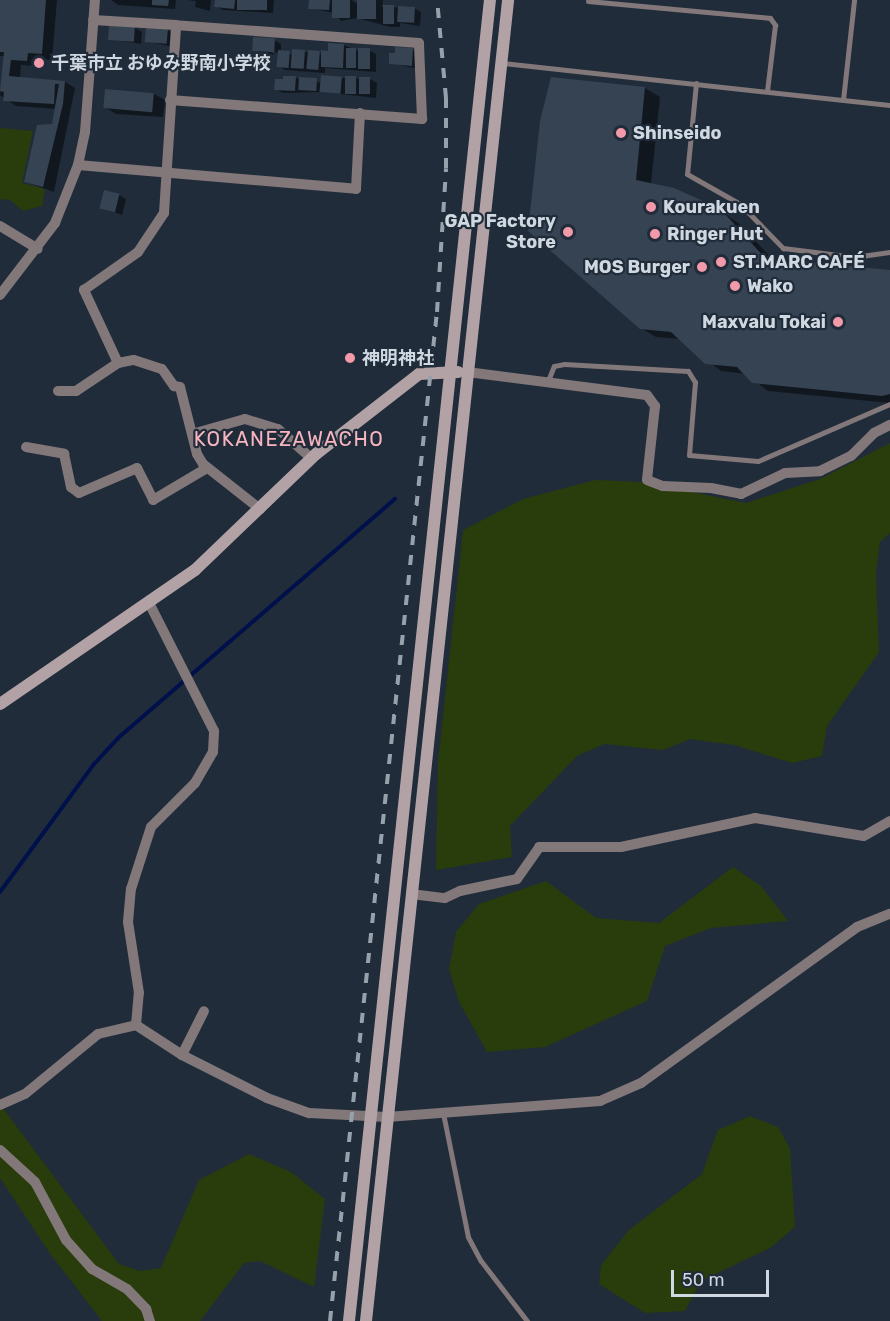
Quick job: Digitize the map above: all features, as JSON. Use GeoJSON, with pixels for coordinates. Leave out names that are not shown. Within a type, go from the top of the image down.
{"type":"FeatureCollection","features":[{"type":"Feature","properties":{"kind":"street"},"geometry":{"type":"LineString","coordinates":[[0,295],[38,249],[55,223],[78,165],[85,132],[95,0]]}},
{"type":"Feature","properties":{"kind":"street"},"geometry":{"type":"LineString","coordinates":[[349,1321],[490,0]]}},
{"type":"Feature","properties":{"kind":"street"},"geometry":{"type":"LineString","coordinates":[[366,1321],[508,0]]}},
{"type":"Feature","properties":{"kind":"street"},"geometry":{"type":"LineString","coordinates":[[93,20],[419,43],[423,119],[170,100]]}},
{"type":"Feature","properties":{"kind":"street"},"geometry":{"type":"LineString","coordinates":[[118,363],[84,290],[138,252],[164,213],[176,25]]}},
{"type":"Feature","properties":{"kind":"street"},"geometry":{"type":"LineString","coordinates":[[78,165],[356,189],[360,113]]}},
{"type":"Feature","properties":{"kind":"street"},"geometry":{"type":"LineString","coordinates":[[0,226],[38,249]]}},
{"type":"Feature","properties":{"kind":"street"},"geometry":{"type":"LineString","coordinates":[[58,391],[76,392],[118,363],[143,361],[162,369],[174,386],[180,387],[197,454],[207,468],[260,508]]}},
{"type":"Feature","properties":{"kind":"street"},"geometry":{"type":"LineString","coordinates":[[0,704],[149,603],[223,547],[311,458],[419,374],[467,372],[652,399],[656,406],[647,480],[663,486],[711,488],[741,494],[784,474],[820,471],[851,456],[874,433],[890,425]]}},
{"type":"Feature","properties":{"kind":"street"},"geometry":{"type":"LineString","coordinates":[[192,434],[245,419],[278,429],[311,458]]}},
{"type":"Feature","properties":{"kind":"street"},"geometry":{"type":"LineString","coordinates":[[26,447],[64,454],[71,487],[79,493],[137,468],[153,500],[207,468]]}},
{"type":"Feature","properties":{"kind":"street"},"geometry":{"type":"LineString","coordinates":[[136,1025],[139,993],[128,922],[131,889],[151,827],[195,783],[213,752],[214,731],[149,603]]}},
{"type":"Feature","properties":{"kind":"street"},"geometry":{"type":"LineString","coordinates":[[411,894],[445,898],[460,891],[517,879],[539,847],[621,847],[755,818],[864,836],[890,821]]}},
{"type":"Feature","properties":{"kind":"street"},"geometry":{"type":"LineString","coordinates":[[0,1105],[25,1094],[98,1034],[136,1025],[182,1055],[289,1107],[309,1113],[387,1117],[600,1101],[641,1083],[857,927],[890,914]]}},
{"type":"Feature","properties":{"kind":"street"},"geometry":{"type":"LineString","coordinates":[[182,1055],[204,1011]]}},
{"type":"Feature","properties":{"kind":"street"},"geometry":{"type":"LineString","coordinates":[[0,1150],[35,1182],[66,1240],[92,1269],[127,1289],[146,1309],[150,1321]]}},
{"type":"Feature","properties":{"kind":"lane"},"geometry":{"type":"LineString","coordinates":[[843,100],[854,0]]}},
{"type":"Feature","properties":{"kind":"lane"},"geometry":{"type":"LineString","coordinates":[[588,1],[770,18],[775,25],[767,91]]}},
{"type":"Feature","properties":{"kind":"lane"},"geometry":{"type":"LineString","coordinates":[[502,63],[890,105]]}},
{"type":"Feature","properties":{"kind":"lane"},"geometry":{"type":"LineString","coordinates":[[696,83],[687,174],[740,204],[783,248],[854,257],[890,252]]}},
{"type":"Feature","properties":{"kind":"lane"},"geometry":{"type":"LineString","coordinates":[[547,383],[554,366],[564,364],[688,371],[695,382],[689,455],[758,461],[890,404]]}},
{"type":"Feature","properties":{"kind":"lane"},"geometry":{"type":"LineString","coordinates":[[443,1113],[468,1237],[481,1261],[528,1321]]}},
{"type":"Feature","properties":{"kind":"green space"},"geometry":{"type":"Polygon","coordinates":[[[0,128],[33,131],[22,183],[45,189],[42,206],[23,211],[10,200],[0,199],[0,128]]]}},
{"type":"Feature","properties":{"kind":"green space"},"geometry":{"type":"Polygon","coordinates":[[[890,443],[890,533],[880,542],[876,572],[879,652],[827,726],[822,756],[792,763],[734,745],[690,739],[663,750],[604,744],[577,756],[510,826],[512,857],[436,870],[438,763],[463,530],[523,499],[595,480],[642,482],[746,503],[820,479],[890,443]]]}},
{"type":"Feature","properties":{"kind":"green space"},"geometry":{"type":"Polygon","coordinates":[[[733,867],[761,886],[788,921],[711,928],[665,946],[647,1001],[545,1047],[487,1052],[459,1002],[449,969],[456,932],[479,904],[546,881],[596,918],[659,923],[733,867]]]}},
{"type":"Feature","properties":{"kind":"green space"},"geometry":{"type":"Polygon","coordinates":[[[0,1104],[119,1264],[140,1271],[161,1268],[199,1180],[249,1154],[291,1172],[325,1199],[314,1287],[260,1261],[244,1263],[200,1321],[102,1321],[51,1255],[0,1178],[0,1104]]]}},
{"type":"Feature","properties":{"kind":"green space"},"geometry":{"type":"Polygon","coordinates":[[[750,1116],[778,1127],[790,1148],[795,1227],[770,1248],[701,1281],[685,1311],[645,1313],[599,1284],[601,1265],[629,1230],[702,1174],[718,1130],[750,1116]]]}},
{"type":"Feature","properties":{"kind":"building"},"geometry":{"type":"Polygon","coordinates":[[[0,0],[46,0],[42,54],[28,53],[27,61],[11,60],[9,76],[65,81],[63,104],[43,187],[24,182],[37,125],[52,124],[59,84],[55,84],[54,104],[3,101],[4,92],[0,91],[4,52],[0,52],[0,0]]]}},
{"type":"Feature","properties":{"kind":"building"},"geometry":{"type":"Polygon","coordinates":[[[152,0],[169,0],[168,6],[152,5],[152,0]]]}},
{"type":"Feature","properties":{"kind":"building"},"geometry":{"type":"Polygon","coordinates":[[[215,0],[235,0],[234,9],[214,7],[215,0]]]}},
{"type":"Feature","properties":{"kind":"building"},"geometry":{"type":"Polygon","coordinates":[[[237,0],[267,0],[267,10],[237,10],[237,0]]]}},
{"type":"Feature","properties":{"kind":"building"},"geometry":{"type":"Polygon","coordinates":[[[309,0],[330,0],[329,10],[308,9],[309,0]]]}},
{"type":"Feature","properties":{"kind":"building"},"geometry":{"type":"Polygon","coordinates":[[[332,0],[350,0],[350,18],[332,18],[332,0]]]}},
{"type":"Feature","properties":{"kind":"building"},"geometry":{"type":"Polygon","coordinates":[[[357,0],[376,0],[376,19],[357,19],[357,0]]]}},
{"type":"Feature","properties":{"kind":"building"},"geometry":{"type":"Polygon","coordinates":[[[383,5],[394,5],[394,24],[383,24],[383,5]]]}},
{"type":"Feature","properties":{"kind":"building"},"geometry":{"type":"Polygon","coordinates":[[[398,6],[415,7],[414,23],[397,22],[398,6]]]}},
{"type":"Feature","properties":{"kind":"building"},"geometry":{"type":"Polygon","coordinates":[[[109,25],[135,27],[134,42],[108,40],[109,25]]]}},
{"type":"Feature","properties":{"kind":"building"},"geometry":{"type":"Polygon","coordinates":[[[146,27],[168,29],[167,44],[145,42],[146,27]]]}},
{"type":"Feature","properties":{"kind":"building"},"geometry":{"type":"Polygon","coordinates":[[[253,37],[275,38],[274,52],[252,51],[253,37]]]}},
{"type":"Feature","properties":{"kind":"building"},"geometry":{"type":"Polygon","coordinates":[[[328,43],[344,44],[343,68],[321,67],[321,50],[328,51],[328,43]]]}},
{"type":"Feature","properties":{"kind":"building"},"geometry":{"type":"Polygon","coordinates":[[[395,47],[413,48],[412,66],[389,64],[389,53],[395,53],[395,47]]]}},
{"type":"Feature","properties":{"kind":"building"},"geometry":{"type":"Polygon","coordinates":[[[346,48],[356,48],[356,68],[346,68],[346,48]]]}},
{"type":"Feature","properties":{"kind":"building"},"geometry":{"type":"Polygon","coordinates":[[[358,48],[370,48],[370,69],[358,69],[358,48]]]}},
{"type":"Feature","properties":{"kind":"building"},"geometry":{"type":"Polygon","coordinates":[[[292,49],[305,50],[304,69],[291,68],[292,49]]]}},
{"type":"Feature","properties":{"kind":"building"},"geometry":{"type":"Polygon","coordinates":[[[278,50],[290,51],[288,68],[277,67],[278,50]]]}},
{"type":"Feature","properties":{"kind":"building"},"geometry":{"type":"Polygon","coordinates":[[[308,50],[320,51],[318,70],[306,69],[308,50]]]}},
{"type":"Feature","properties":{"kind":"building"},"geometry":{"type":"Polygon","coordinates":[[[321,75],[342,77],[340,94],[320,92],[321,75]]]}},
{"type":"Feature","properties":{"kind":"building"},"geometry":{"type":"Polygon","coordinates":[[[283,76],[296,76],[295,91],[274,90],[275,79],[283,79],[283,76]]]}},
{"type":"Feature","properties":{"kind":"building"},"geometry":{"type":"Polygon","coordinates":[[[345,76],[356,76],[356,94],[345,94],[345,76]]]}},
{"type":"Feature","properties":{"kind":"building"},"geometry":{"type":"Polygon","coordinates":[[[299,77],[317,78],[316,91],[298,90],[299,77]]]}},
{"type":"Feature","properties":{"kind":"building"},"geometry":{"type":"Polygon","coordinates":[[[359,77],[370,77],[370,94],[359,94],[359,77]]]}},
{"type":"Feature","properties":{"kind":"building"},"geometry":{"type":"Polygon","coordinates":[[[551,77],[645,87],[636,180],[674,188],[710,204],[726,215],[765,258],[890,270],[890,394],[882,396],[752,383],[737,367],[705,364],[671,332],[640,329],[528,231],[540,121],[551,77]]]}},
{"type":"Feature","properties":{"kind":"building"},"geometry":{"type":"Polygon","coordinates":[[[105,89],[154,93],[152,112],[103,108],[105,89]]]}},
{"type":"Feature","properties":{"kind":"building"},"geometry":{"type":"Polygon","coordinates":[[[104,190],[120,194],[115,212],[99,208],[104,190]]]}},
{"type":"Feature","properties":{"kind":"waterway"},"geometry":{"type":"LineString","coordinates":[[0,892],[94,764],[118,738],[395,499]]}},
{"type":"Feature","properties":{"kind":"railway"},"geometry":{"type":"LineString","coordinates":[[330,1321],[437,312],[446,168],[446,98],[437,0]]}},
{"type":"Feature","properties":{"kind":"place","name":"千葉市立 おゆみ野南小学校"},"geometry":{"type":"Point","coordinates":[39,63]}},
{"type":"Feature","properties":{"kind":"place","name":"Shinseido"},"geometry":{"type":"Point","coordinates":[621,133]}},
{"type":"Feature","properties":{"kind":"place","name":"Kourakuen"},"geometry":{"type":"Point","coordinates":[651,207]}},
{"type":"Feature","properties":{"kind":"place","name":"GAP Factory Store"},"geometry":{"type":"Point","coordinates":[568,232]}},
{"type":"Feature","properties":{"kind":"place","name":"Ringer Hut"},"geometry":{"type":"Point","coordinates":[655,234]}},
{"type":"Feature","properties":{"kind":"place","name":"ST.MARC CAFÉ"},"geometry":{"type":"Point","coordinates":[721,262]}},
{"type":"Feature","properties":{"kind":"place","name":"MOS Burger"},"geometry":{"type":"Point","coordinates":[702,267]}},
{"type":"Feature","properties":{"kind":"place","name":"Wako"},"geometry":{"type":"Point","coordinates":[735,286]}},
{"type":"Feature","properties":{"kind":"place","name":"Maxvalu Tokai"},"geometry":{"type":"Point","coordinates":[838,322]}},
{"type":"Feature","properties":{"kind":"place","name":"神明神社"},"geometry":{"type":"Point","coordinates":[350,358]}},
{"type":"Feature","properties":{"kind":"district","name":"KOKANEZAWACHO"},"geometry":{"type":"Point","coordinates":[289,439]}}]}
